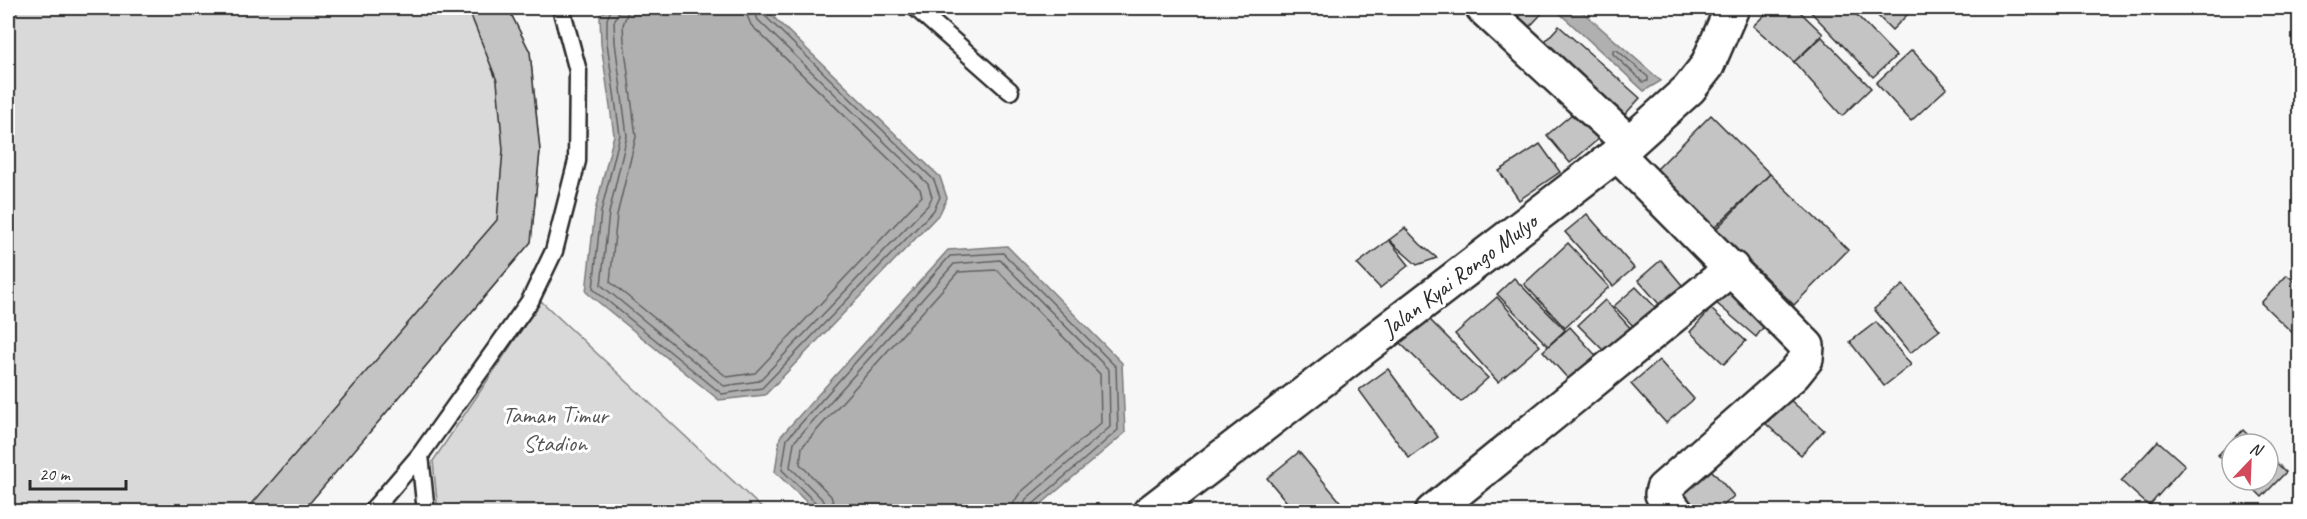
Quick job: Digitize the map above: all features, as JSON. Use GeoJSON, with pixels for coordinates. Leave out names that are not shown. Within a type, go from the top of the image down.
{"type":"FeatureCollection","features":[{"type":"Feature","properties":{"kind":"street"},"geometry":{"type":"LineString","coordinates":[[1483,8],[1623,148],[1731,268],[1807,346],[1806,359],[1794,374],[1663,489],[1662,494],[1676,512]]}},
{"type":"Feature","properties":{"kind":"street","name":"Jalan Kyai Rongo Mulyo"},"geometry":{"type":"LineString","coordinates":[[1150,512],[1623,148],[1689,89],[1707,66],[1732,8]]}},
{"type":"Feature","properties":{"kind":"street"},"geometry":{"type":"LineString","coordinates":[[1432,512],[1731,268]]}},
{"type":"Feature","properties":{"kind":"lane"},"geometry":{"type":"LineString","coordinates":[[371,512],[420,455],[530,301],[554,251],[577,161],[578,71],[561,8]]}},
{"type":"Feature","properties":{"kind":"lane"},"geometry":{"type":"LineString","coordinates":[[916,8],[1010,91]]}},
{"type":"Feature","properties":{"kind":"lane"},"geometry":{"type":"LineString","coordinates":[[420,455],[426,512]]}},
{"type":"Feature","properties":{"kind":"green space"},"geometry":{"type":"Polygon","coordinates":[[[8,8],[508,8],[530,52],[540,151],[531,242],[302,511],[8,511],[8,8]]]}},
{"type":"Feature","properties":{"kind":"green space","name":"Taman Timur Stadion"},"geometry":{"type":"Polygon","coordinates":[[[541,301],[765,511],[438,511],[433,461],[541,301]]]}},
{"type":"Feature","properties":{"kind":"water"},"geometry":{"type":"Polygon","coordinates":[[[609,8],[764,8],[940,177],[947,198],[940,213],[765,395],[719,400],[586,292],[595,211],[614,135],[601,44],[600,15],[609,8]]]}},
{"type":"Feature","properties":{"kind":"water"},"geometry":{"type":"Polygon","coordinates":[[[1554,8],[1578,8],[1661,81],[1644,91],[1554,8]]]}},
{"type":"Feature","properties":{"kind":"water"},"geometry":{"type":"Polygon","coordinates":[[[1007,246],[1122,363],[1125,433],[1033,511],[816,511],[775,472],[780,437],[948,250],[1007,246]]]}},
{"type":"Feature","properties":{"kind":"building"},"geometry":{"type":"Polygon","coordinates":[[[8,8],[20,8],[8,22],[8,8]]]}},
{"type":"Feature","properties":{"kind":"building"},"geometry":{"type":"Polygon","coordinates":[[[468,8],[508,8],[530,52],[540,151],[531,242],[302,512],[245,512],[497,220],[503,150],[497,81],[468,8]]]}},
{"type":"Feature","properties":{"kind":"building"},"geometry":{"type":"Polygon","coordinates":[[[1489,8],[1547,8],[1520,37],[1489,8]]]}},
{"type":"Feature","properties":{"kind":"building"},"geometry":{"type":"Polygon","coordinates":[[[1772,8],[1796,8],[1823,34],[1794,62],[1753,26],[1772,8]]]}},
{"type":"Feature","properties":{"kind":"building"},"geometry":{"type":"Polygon","coordinates":[[[1807,8],[1850,8],[1896,56],[1873,77],[1807,8]]]}},
{"type":"Feature","properties":{"kind":"building"},"geometry":{"type":"Polygon","coordinates":[[[1870,8],[1914,8],[1892,30],[1870,8]]]}},
{"type":"Feature","properties":{"kind":"building"},"geometry":{"type":"Polygon","coordinates":[[[1559,26],[1640,98],[1619,121],[1538,49],[1559,26]]]}},
{"type":"Feature","properties":{"kind":"building"},"geometry":{"type":"Polygon","coordinates":[[[1822,37],[1871,88],[1842,116],[1794,62],[1822,37]]]}},
{"type":"Feature","properties":{"kind":"building"},"geometry":{"type":"Polygon","coordinates":[[[1912,50],[1947,88],[1911,121],[1876,83],[1912,50]]]}},
{"type":"Feature","properties":{"kind":"building"},"geometry":{"type":"Polygon","coordinates":[[[1584,104],[1607,132],[1570,163],[1547,135],[1584,104]]]}},
{"type":"Feature","properties":{"kind":"building"},"geometry":{"type":"Polygon","coordinates":[[[1711,115],[1770,174],[1714,228],[1656,170],[1711,115]]]}},
{"type":"Feature","properties":{"kind":"building"},"geometry":{"type":"Polygon","coordinates":[[[1540,144],[1560,172],[1519,200],[1499,171],[1540,144]]]}},
{"type":"Feature","properties":{"kind":"building"},"geometry":{"type":"Polygon","coordinates":[[[1770,174],[1848,250],[1794,305],[1716,229],[1770,174]]]}},
{"type":"Feature","properties":{"kind":"building"},"geometry":{"type":"Polygon","coordinates":[[[1587,214],[1634,268],[1613,286],[1565,232],[1587,214]]]}},
{"type":"Feature","properties":{"kind":"building"},"geometry":{"type":"Polygon","coordinates":[[[1405,228],[1437,258],[1417,265],[1389,240],[1405,228]]]}},
{"type":"Feature","properties":{"kind":"building"},"geometry":{"type":"Polygon","coordinates":[[[1389,240],[1409,265],[1380,288],[1357,264],[1389,240]]]}},
{"type":"Feature","properties":{"kind":"building"},"geometry":{"type":"Polygon","coordinates":[[[1568,243],[1609,287],[1565,328],[1524,284],[1568,243]]]}},
{"type":"Feature","properties":{"kind":"building"},"geometry":{"type":"Polygon","coordinates":[[[1661,260],[1687,291],[1666,312],[1638,280],[1661,260]]]}},
{"type":"Feature","properties":{"kind":"building"},"geometry":{"type":"Polygon","coordinates":[[[2287,275],[2300,286],[2300,340],[2261,303],[2287,275]]]}},
{"type":"Feature","properties":{"kind":"building"},"geometry":{"type":"Polygon","coordinates":[[[1514,278],[1565,330],[1548,346],[1497,294],[1514,278]]]}},
{"type":"Feature","properties":{"kind":"building"},"geometry":{"type":"Polygon","coordinates":[[[1903,285],[1940,330],[1910,353],[1874,309],[1903,285]]]}},
{"type":"Feature","properties":{"kind":"building"},"geometry":{"type":"Polygon","coordinates":[[[1730,286],[1768,321],[1756,337],[1715,302],[1730,286]]]}},
{"type":"Feature","properties":{"kind":"building"},"geometry":{"type":"Polygon","coordinates":[[[1636,287],[1660,312],[1638,331],[1614,306],[1636,287]]]}},
{"type":"Feature","properties":{"kind":"building"},"geometry":{"type":"Polygon","coordinates":[[[1497,297],[1540,346],[1498,382],[1455,334],[1497,297]]]}},
{"type":"Feature","properties":{"kind":"building"},"geometry":{"type":"Polygon","coordinates":[[[1605,300],[1634,332],[1608,355],[1578,325],[1605,300]]]}},
{"type":"Feature","properties":{"kind":"building"},"geometry":{"type":"Polygon","coordinates":[[[1711,309],[1746,341],[1724,364],[1690,332],[1711,309]]]}},
{"type":"Feature","properties":{"kind":"building"},"geometry":{"type":"Polygon","coordinates":[[[1428,318],[1488,378],[1461,402],[1400,343],[1428,318]]]}},
{"type":"Feature","properties":{"kind":"building"},"geometry":{"type":"Polygon","coordinates":[[[1876,322],[1911,365],[1884,386],[1850,342],[1876,322]]]}},
{"type":"Feature","properties":{"kind":"building"},"geometry":{"type":"Polygon","coordinates":[[[1570,327],[1601,361],[1571,382],[1543,351],[1570,327]]]}},
{"type":"Feature","properties":{"kind":"building"},"geometry":{"type":"Polygon","coordinates":[[[1659,360],[1694,399],[1666,423],[1631,384],[1659,360]]]}},
{"type":"Feature","properties":{"kind":"building"},"geometry":{"type":"Polygon","coordinates":[[[1388,369],[1438,437],[1409,458],[1359,390],[1388,369]]]}},
{"type":"Feature","properties":{"kind":"building"},"geometry":{"type":"Polygon","coordinates":[[[1789,399],[1824,430],[1801,455],[1766,424],[1789,399]]]}},
{"type":"Feature","properties":{"kind":"building"},"geometry":{"type":"Polygon","coordinates":[[[2158,441],[2185,465],[2149,506],[2121,481],[2158,441]]]}},
{"type":"Feature","properties":{"kind":"building"},"geometry":{"type":"Polygon","coordinates":[[[1299,452],[1349,512],[1295,512],[1267,478],[1299,452]]]}},
{"type":"Feature","properties":{"kind":"building"},"geometry":{"type":"Polygon","coordinates":[[[1706,464],[1734,496],[1716,512],[1691,512],[1674,492],[1706,464]]]}},
{"type":"Feature","properties":{"kind":"building"},"geometry":{"type":"Polygon","coordinates":[[[2280,466],[2286,472],[2280,478],[2280,466]]]}},
{"type":"Feature","properties":{"kind":"building"},"geometry":{"type":"Polygon","coordinates":[[[2257,492],[2267,492],[2262,497],[2257,492]]]}}]}
